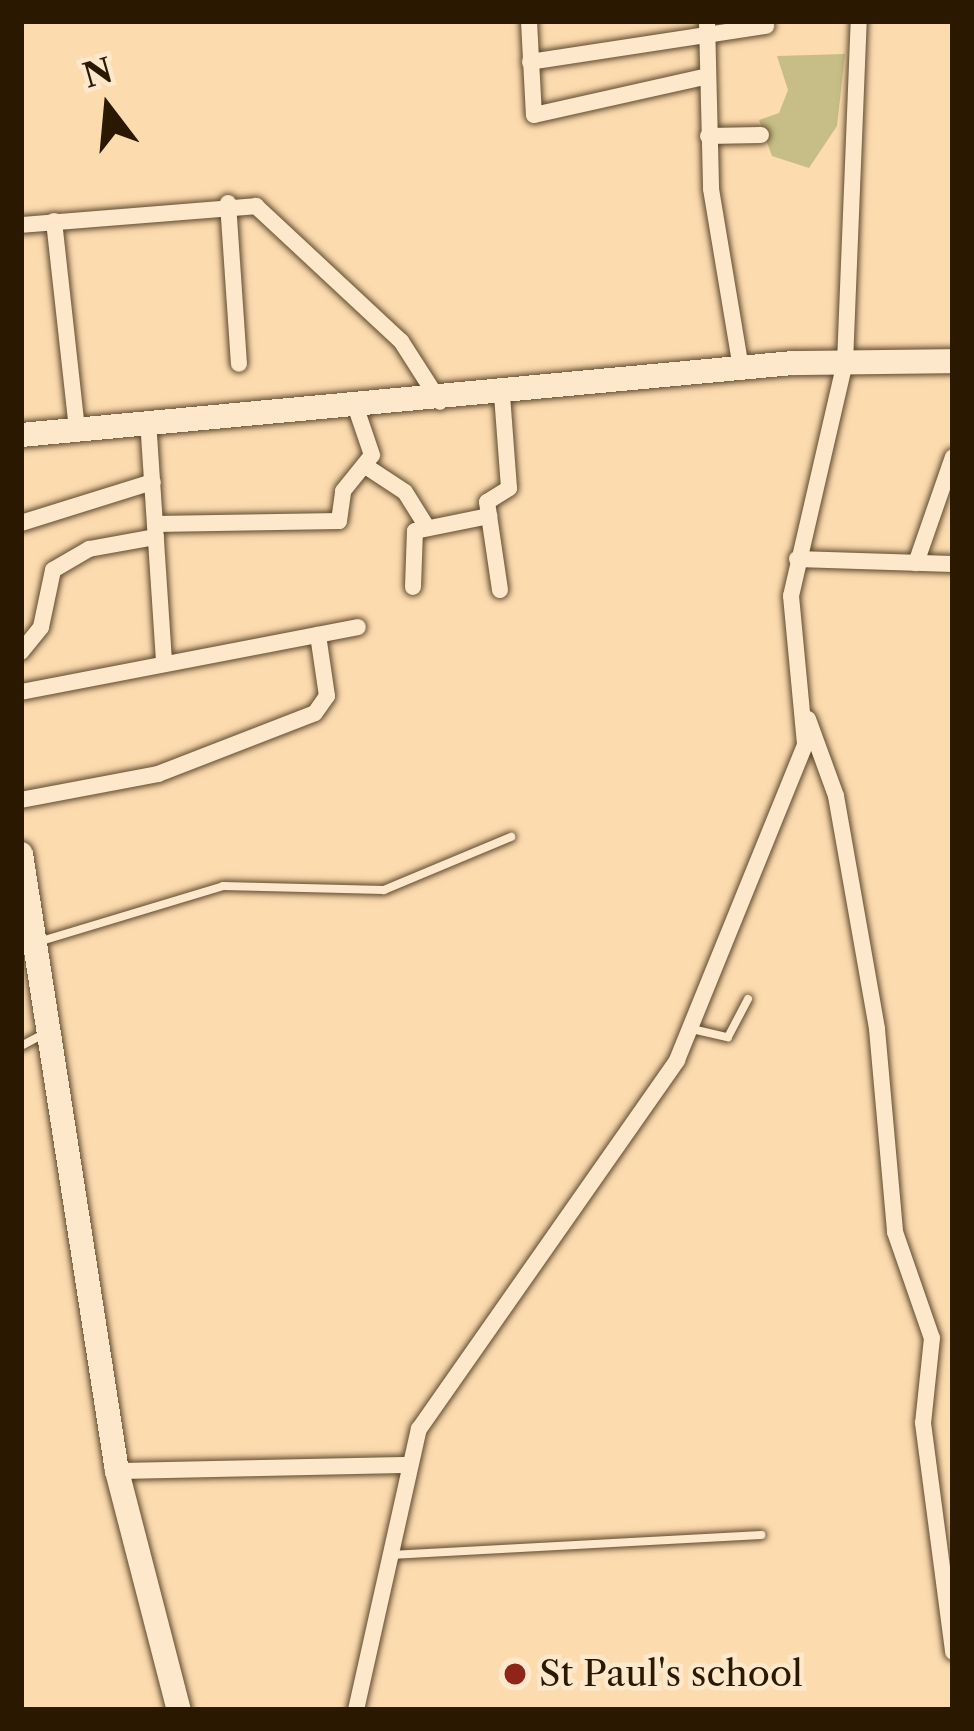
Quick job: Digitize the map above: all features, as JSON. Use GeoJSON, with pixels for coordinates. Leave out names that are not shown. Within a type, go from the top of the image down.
{"type":"FeatureCollection","features":[{"type":"Feature","properties":{"kind":"main road"},"geometry":{"type":"LineString","coordinates":[[21,435],[148,419],[440,402],[741,368],[953,362]]}},
{"type":"Feature","properties":{"kind":"main road"},"geometry":{"type":"LineString","coordinates":[[21,854],[52,1029],[117,1471],[179,1710]]}},
{"type":"Feature","properties":{"kind":"street"},"geometry":{"type":"LineString","coordinates":[[529,21],[534,115],[708,76]]}},
{"type":"Feature","properties":{"kind":"street"},"geometry":{"type":"LineString","coordinates":[[859,21],[844,363],[797,559],[792,634],[805,714],[846,849],[885,1073],[895,1232],[932,1338],[922,1423],[953,1652]]}},
{"type":"Feature","properties":{"kind":"street"},"geometry":{"type":"LineString","coordinates":[[530,62],[707,28],[766,26]]}},
{"type":"Feature","properties":{"kind":"street"},"geometry":{"type":"LineString","coordinates":[[707,28],[708,136],[741,368]]}},
{"type":"Feature","properties":{"kind":"street"},"geometry":{"type":"LineString","coordinates":[[708,136],[761,135]]}},
{"type":"Feature","properties":{"kind":"street"},"geometry":{"type":"LineString","coordinates":[[227,203],[239,364]]}},
{"type":"Feature","properties":{"kind":"street"},"geometry":{"type":"LineString","coordinates":[[21,225],[227,203],[268,212],[401,341],[440,402]]}},
{"type":"Feature","properties":{"kind":"street"},"geometry":{"type":"LineString","coordinates":[[54,221],[77,428]]}},
{"type":"Feature","properties":{"kind":"street"},"geometry":{"type":"LineString","coordinates":[[500,590],[489,516],[490,495],[509,488],[502,395]]}},
{"type":"Feature","properties":{"kind":"street"},"geometry":{"type":"LineString","coordinates":[[21,652],[41,627],[53,570],[89,549],[156,531],[328,525],[367,467],[356,408]]}},
{"type":"Feature","properties":{"kind":"street"},"geometry":{"type":"LineString","coordinates":[[148,419],[164,663]]}},
{"type":"Feature","properties":{"kind":"street"},"geometry":{"type":"LineString","coordinates":[[916,563],[953,457]]}},
{"type":"Feature","properties":{"kind":"street"},"geometry":{"type":"LineString","coordinates":[[367,467],[405,492],[425,524]]}},
{"type":"Feature","properties":{"kind":"street"},"geometry":{"type":"LineString","coordinates":[[21,523],[153,482]]}},
{"type":"Feature","properties":{"kind":"street"},"geometry":{"type":"LineString","coordinates":[[413,586],[411,541],[425,524],[489,516]]}},
{"type":"Feature","properties":{"kind":"street"},"geometry":{"type":"LineString","coordinates":[[797,559],[953,564]]}},
{"type":"Feature","properties":{"kind":"street"},"geometry":{"type":"LineString","coordinates":[[22,689],[358,627]]}},
{"type":"Feature","properties":{"kind":"street"},"geometry":{"type":"LineString","coordinates":[[21,800],[158,774],[315,713],[327,696],[318,635]]}},
{"type":"Feature","properties":{"kind":"street"},"geometry":{"type":"LineString","coordinates":[[356,1710],[406,1465],[437,1399],[626,1143],[692,1029],[795,776],[805,714]]}},
{"type":"Feature","properties":{"kind":"street"},"geometry":{"type":"LineString","coordinates":[[117,1471],[406,1465]]}},
{"type":"Feature","properties":{"kind":"lane"},"geometry":{"type":"LineString","coordinates":[[37,942],[223,886],[384,890],[511,837]]}},
{"type":"Feature","properties":{"kind":"lane"},"geometry":{"type":"LineString","coordinates":[[692,1029],[728,1037],[748,999]]}},
{"type":"Feature","properties":{"kind":"lane"},"geometry":{"type":"LineString","coordinates":[[21,1046],[52,1029]]}},
{"type":"Feature","properties":{"kind":"lane"},"geometry":{"type":"LineString","coordinates":[[388,1556],[760,1534]]}},
{"type":"Feature","properties":{"kind":"shaded area"},"geometry":{"type":"Polygon","coordinates":[[[845,54],[837,126],[809,168],[772,156],[759,120],[779,113],[788,90],[777,56],[845,54]]]}},
{"type":"Feature","properties":{"kind":"place","name":"St Paul's school"},"geometry":{"type":"Point","coordinates":[515,1674]}}]}
